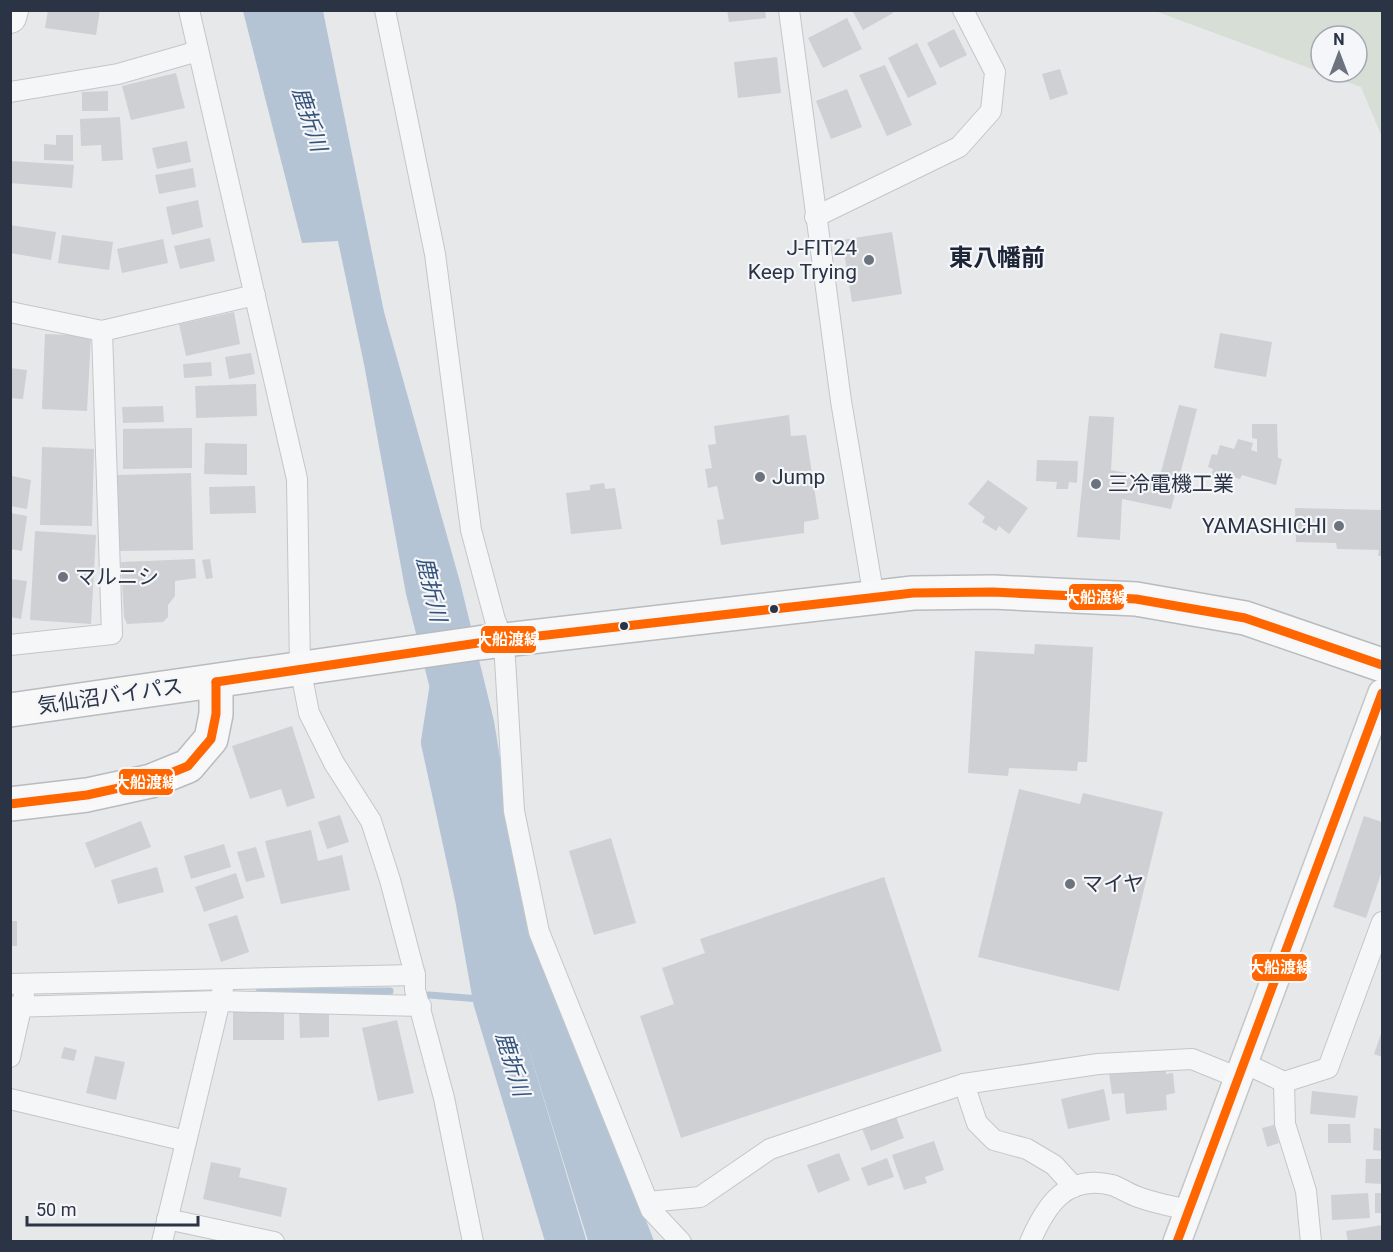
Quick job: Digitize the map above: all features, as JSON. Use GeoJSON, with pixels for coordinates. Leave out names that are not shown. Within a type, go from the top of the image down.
{"type":"FeatureCollection","features":[{"type":"Feature","properties":{"kind":"highway","name":"気仙沼バイパス"},"geometry":{"type":"LineString","coordinates":[[10,710],[491,642],[913,593],[993,592],[1136,599],[1245,618],[1383,665]]}},
{"type":"Feature","properties":{"kind":"highway"},"geometry":{"type":"LineString","coordinates":[[10,819],[24,802],[87,795],[151,781],[188,766],[211,739],[216,714],[216,682]]}},
{"type":"Feature","properties":{"kind":"main road"},"geometry":{"type":"LineString","coordinates":[[10,17],[12,10]]}},
{"type":"Feature","properties":{"kind":"main road"},"geometry":{"type":"LineString","coordinates":[[1177,1242],[1383,693]]}},
{"type":"Feature","properties":{"kind":"street"},"geometry":{"type":"LineString","coordinates":[[189,10],[297,479],[314,666],[309,713],[334,763],[371,820],[390,880],[415,975],[415,990],[444,1098],[473,1242]]}},
{"type":"Feature","properties":{"kind":"street"},"geometry":{"type":"LineString","coordinates":[[385,10],[435,254],[471,530],[495,620],[491,642],[514,812],[539,932],[651,1210],[681,1242]]}},
{"type":"Feature","properties":{"kind":"street"},"geometry":{"type":"LineString","coordinates":[[789,10],[841,401],[874,597]]}},
{"type":"Feature","properties":{"kind":"street"},"geometry":{"type":"LineString","coordinates":[[815,217],[959,147],[991,111],[996,72],[963,10]]}},
{"type":"Feature","properties":{"kind":"street"},"geometry":{"type":"LineString","coordinates":[[10,92],[118,74],[198,51]]}},
{"type":"Feature","properties":{"kind":"street"},"geometry":{"type":"LineString","coordinates":[[10,312],[102,331],[255,296]]}},
{"type":"Feature","properties":{"kind":"street"},"geometry":{"type":"LineString","coordinates":[[10,645],[112,634],[102,331]]}},
{"type":"Feature","properties":{"kind":"street"},"geometry":{"type":"LineString","coordinates":[[648,1202],[700,1197],[770,1149],[964,1084],[1098,1064],[1192,1059],[1284,1082],[1328,1068],[1383,922]]}},
{"type":"Feature","properties":{"kind":"street"},"geometry":{"type":"LineString","coordinates":[[10,1057],[19,984],[225,977],[415,975]]}},
{"type":"Feature","properties":{"kind":"street"},"geometry":{"type":"LineString","coordinates":[[162,1242],[225,977]]}},
{"type":"Feature","properties":{"kind":"street"},"geometry":{"type":"LineString","coordinates":[[16,1006],[220,1001],[421,1006]]}},
{"type":"Feature","properties":{"kind":"street"},"geometry":{"type":"LineString","coordinates":[[1284,1082],[1286,1124],[1306,1191],[1311,1242]]}},
{"type":"Feature","properties":{"kind":"street"},"geometry":{"type":"LineString","coordinates":[[964,1084],[977,1123],[994,1140],[1027,1149],[1054,1165],[1074,1187]]}},
{"type":"Feature","properties":{"kind":"street"},"geometry":{"type":"LineString","coordinates":[[10,1099],[186,1141]]}},
{"type":"Feature","properties":{"kind":"street"},"geometry":{"type":"LineString","coordinates":[[1030,1242],[1042,1216],[1063,1191],[1086,1183],[1113,1185],[1138,1197],[1188,1210]]}},
{"type":"Feature","properties":{"kind":"street"},"geometry":{"type":"LineString","coordinates":[[167,1219],[274,1242]]}},
{"type":"Feature","properties":{"kind":"shaded area"},"geometry":{"type":"Polygon","coordinates":[[[1155,11],[1382,11],[1382,137],[1361,87],[1353,84],[1369,84],[1369,24],[1309,24],[1309,68],[1155,11]]]}},
{"type":"Feature","properties":{"kind":"water"},"geometry":{"type":"Polygon","coordinates":[[[243,11],[323,11],[384,312],[460,582],[494,721],[506,795],[549,969],[654,1241],[588,1241],[488,918],[406,594],[364,364],[338,241],[302,243],[243,11]]]}},
{"type":"Feature","properties":{"kind":"building"},"geometry":{"type":"Polygon","coordinates":[[[48,10],[100,10],[96,35],[45,28],[48,10]]]}},
{"type":"Feature","properties":{"kind":"building"},"geometry":{"type":"Polygon","coordinates":[[[727,10],[765,10],[766,18],[729,22],[727,10]]]}},
{"type":"Feature","properties":{"kind":"building"},"geometry":{"type":"Polygon","coordinates":[[[852,10],[892,10],[893,13],[863,30],[852,10]]]}},
{"type":"Feature","properties":{"kind":"building"},"geometry":{"type":"Polygon","coordinates":[[[847,18],[862,49],[823,68],[808,38],[847,18]]]}},
{"type":"Feature","properties":{"kind":"building"},"geometry":{"type":"Polygon","coordinates":[[[954,29],[967,55],[940,68],[927,43],[954,29]]]}},
{"type":"Feature","properties":{"kind":"building"},"geometry":{"type":"Polygon","coordinates":[[[917,43],[937,84],[908,98],[888,58],[917,43]]]}},
{"type":"Feature","properties":{"kind":"building"},"geometry":{"type":"Polygon","coordinates":[[[777,57],[781,93],[738,98],[734,62],[777,57]]]}},
{"type":"Feature","properties":{"kind":"building"},"geometry":{"type":"Polygon","coordinates":[[[885,65],[912,125],[887,136],[859,75],[885,65]]]}},
{"type":"Feature","properties":{"kind":"building"},"geometry":{"type":"Polygon","coordinates":[[[1060,69],[1068,94],[1050,100],[1042,74],[1060,69]]]}},
{"type":"Feature","properties":{"kind":"building"},"geometry":{"type":"Polygon","coordinates":[[[176,73],[185,108],[131,120],[122,86],[176,73]]]}},
{"type":"Feature","properties":{"kind":"building"},"geometry":{"type":"Polygon","coordinates":[[[847,89],[862,127],[831,139],[816,101],[847,89]]]}},
{"type":"Feature","properties":{"kind":"building"},"geometry":{"type":"Polygon","coordinates":[[[108,91],[108,111],[82,111],[82,92],[108,91]]]}},
{"type":"Feature","properties":{"kind":"building"},"geometry":{"type":"Polygon","coordinates":[[[120,117],[123,160],[102,161],[101,145],[81,146],[80,119],[120,117]]]}},
{"type":"Feature","properties":{"kind":"building"},"geometry":{"type":"Polygon","coordinates":[[[56,135],[73,135],[73,161],[44,160],[44,144],[56,145],[56,135]]]}},
{"type":"Feature","properties":{"kind":"building"},"geometry":{"type":"Polygon","coordinates":[[[187,141],[191,162],[157,169],[152,148],[187,141]]]}},
{"type":"Feature","properties":{"kind":"building"},"geometry":{"type":"Polygon","coordinates":[[[11,161],[74,165],[72,188],[10,183],[11,161]]]}},
{"type":"Feature","properties":{"kind":"building"},"geometry":{"type":"Polygon","coordinates":[[[193,168],[196,187],[159,194],[155,175],[193,168]]]}},
{"type":"Feature","properties":{"kind":"building"},"geometry":{"type":"Polygon","coordinates":[[[198,200],[203,227],[172,235],[166,207],[198,200]]]}},
{"type":"Feature","properties":{"kind":"building"},"geometry":{"type":"Polygon","coordinates":[[[10,225],[56,232],[51,260],[10,253],[10,225]]]}},
{"type":"Feature","properties":{"kind":"building"},"geometry":{"type":"Polygon","coordinates":[[[892,232],[902,294],[852,302],[842,240],[892,232]]]}},
{"type":"Feature","properties":{"kind":"building"},"geometry":{"type":"Polygon","coordinates":[[[62,235],[113,242],[109,270],[58,263],[62,235]]]}},
{"type":"Feature","properties":{"kind":"building"},"geometry":{"type":"Polygon","coordinates":[[[210,238],[215,261],[180,269],[174,246],[210,238]]]}},
{"type":"Feature","properties":{"kind":"building"},"geometry":{"type":"Polygon","coordinates":[[[163,239],[168,263],[122,273],[117,249],[163,239]]]}},
{"type":"Feature","properties":{"kind":"building"},"geometry":{"type":"Polygon","coordinates":[[[234,312],[240,344],[186,356],[179,324],[234,312]]]}},
{"type":"Feature","properties":{"kind":"building"},"geometry":{"type":"Polygon","coordinates":[[[1220,333],[1272,342],[1266,377],[1214,368],[1220,333]]]}},
{"type":"Feature","properties":{"kind":"building"},"geometry":{"type":"Polygon","coordinates":[[[45,334],[91,336],[87,411],[42,409],[45,334]]]}},
{"type":"Feature","properties":{"kind":"building"},"geometry":{"type":"Polygon","coordinates":[[[251,353],[255,374],[229,379],[225,357],[251,353]]]}},
{"type":"Feature","properties":{"kind":"building"},"geometry":{"type":"Polygon","coordinates":[[[211,362],[212,376],[184,378],[183,364],[211,362]]]}},
{"type":"Feature","properties":{"kind":"building"},"geometry":{"type":"Polygon","coordinates":[[[10,368],[27,370],[23,399],[10,398],[10,368]]]}},
{"type":"Feature","properties":{"kind":"building"},"geometry":{"type":"Polygon","coordinates":[[[256,384],[257,416],[196,418],[195,386],[256,384]]]}},
{"type":"Feature","properties":{"kind":"building"},"geometry":{"type":"Polygon","coordinates":[[[1179,405],[1197,409],[1171,509],[1122,499],[1120,540],[1077,537],[1089,416],[1114,417],[1111,470],[1159,479],[1179,405]]]}},
{"type":"Feature","properties":{"kind":"building"},"geometry":{"type":"Polygon","coordinates":[[[163,406],[164,422],[123,423],[122,407],[163,406]]]}},
{"type":"Feature","properties":{"kind":"building","name":"Jump"},"geometry":{"type":"Polygon","coordinates":[[[789,415],[791,436],[806,435],[819,519],[804,522],[804,533],[721,545],[717,520],[724,519],[717,486],[708,488],[705,469],[712,468],[708,445],[716,444],[714,426],[789,415]]]}},
{"type":"Feature","properties":{"kind":"building"},"geometry":{"type":"Polygon","coordinates":[[[1252,424],[1277,424],[1278,458],[1282,459],[1276,485],[1242,475],[1240,479],[1226,475],[1225,479],[1211,476],[1213,469],[1208,467],[1212,454],[1217,455],[1220,445],[1234,449],[1238,439],[1253,443],[1251,450],[1257,452],[1257,439],[1252,438],[1252,424]]]}},
{"type":"Feature","properties":{"kind":"building"},"geometry":{"type":"Polygon","coordinates":[[[192,428],[192,468],[123,469],[123,429],[192,428]]]}},
{"type":"Feature","properties":{"kind":"building"},"geometry":{"type":"Polygon","coordinates":[[[205,443],[247,444],[247,475],[204,474],[205,443]]]}},
{"type":"Feature","properties":{"kind":"building"},"geometry":{"type":"Polygon","coordinates":[[[42,447],[94,449],[92,526],[40,525],[42,447]]]}},
{"type":"Feature","properties":{"kind":"building"},"geometry":{"type":"Polygon","coordinates":[[[1037,460],[1078,461],[1077,483],[1069,482],[1068,489],[1056,489],[1057,482],[1036,481],[1037,460]]]}},
{"type":"Feature","properties":{"kind":"building"},"geometry":{"type":"Polygon","coordinates":[[[191,473],[193,550],[119,551],[117,475],[191,473]]]}},
{"type":"Feature","properties":{"kind":"building"},"geometry":{"type":"Polygon","coordinates":[[[12,476],[31,480],[27,509],[10,506],[12,476]]]}},
{"type":"Feature","properties":{"kind":"building"},"geometry":{"type":"Polygon","coordinates":[[[988,480],[1028,508],[1009,534],[999,526],[996,531],[982,522],[985,517],[968,504],[988,480]]]}},
{"type":"Feature","properties":{"kind":"building"},"geometry":{"type":"Polygon","coordinates":[[[604,483],[605,489],[615,488],[622,529],[571,534],[566,493],[590,490],[590,485],[604,483]]]}},
{"type":"Feature","properties":{"kind":"building"},"geometry":{"type":"Polygon","coordinates":[[[255,486],[256,513],[210,514],[209,487],[255,486]]]}},
{"type":"Feature","properties":{"kind":"building","name":"YAMASHICHI"},"geometry":{"type":"Polygon","coordinates":[[[1295,508],[1382,510],[1382,556],[1378,556],[1379,550],[1337,549],[1336,543],[1296,542],[1295,508]]]}},
{"type":"Feature","properties":{"kind":"building"},"geometry":{"type":"Polygon","coordinates":[[[10,513],[27,516],[22,551],[10,549],[10,513]]]}},
{"type":"Feature","properties":{"kind":"building","name":"マルニシ"},"geometry":{"type":"Polygon","coordinates":[[[35,531],[96,535],[91,624],[30,620],[35,531]]]}},
{"type":"Feature","properties":{"kind":"building"},"geometry":{"type":"Polygon","coordinates":[[[195,559],[196,578],[175,581],[175,596],[168,605],[168,617],[163,622],[127,624],[124,617],[121,562],[195,559]]]}},
{"type":"Feature","properties":{"kind":"building"},"geometry":{"type":"Polygon","coordinates":[[[210,559],[213,578],[206,579],[202,560],[210,559]]]}},
{"type":"Feature","properties":{"kind":"building"},"geometry":{"type":"Polygon","coordinates":[[[10,579],[27,581],[21,619],[10,617],[10,579]]]}},
{"type":"Feature","properties":{"kind":"building"},"geometry":{"type":"Polygon","coordinates":[[[1035,644],[1093,647],[1087,762],[1078,762],[1077,771],[1009,768],[1008,776],[968,773],[975,651],[1034,654],[1035,644]]]}},
{"type":"Feature","properties":{"kind":"building"},"geometry":{"type":"Polygon","coordinates":[[[292,726],[315,798],[287,807],[281,789],[250,799],[232,746],[292,726]]]}},
{"type":"Feature","properties":{"kind":"building","name":"マイヤ"},"geometry":{"type":"Polygon","coordinates":[[[1019,789],[1080,804],[1083,793],[1163,812],[1119,991],[978,957],[1019,789]]]}},
{"type":"Feature","properties":{"kind":"building"},"geometry":{"type":"Polygon","coordinates":[[[340,815],[349,842],[327,849],[318,822],[340,815]]]}},
{"type":"Feature","properties":{"kind":"building"},"geometry":{"type":"Polygon","coordinates":[[[1364,816],[1382,822],[1382,871],[1366,918],[1333,907],[1364,816]]]}},
{"type":"Feature","properties":{"kind":"building"},"geometry":{"type":"Polygon","coordinates":[[[141,821],[151,847],[95,868],[85,843],[141,821]]]}},
{"type":"Feature","properties":{"kind":"building"},"geometry":{"type":"Polygon","coordinates":[[[311,830],[318,861],[342,855],[350,890],[281,904],[265,841],[311,830]]]}},
{"type":"Feature","properties":{"kind":"building"},"geometry":{"type":"Polygon","coordinates":[[[611,838],[636,923],[594,935],[569,851],[611,838]]]}},
{"type":"Feature","properties":{"kind":"building"},"geometry":{"type":"Polygon","coordinates":[[[224,844],[231,867],[191,879],[184,856],[224,844]]]}},
{"type":"Feature","properties":{"kind":"building"},"geometry":{"type":"Polygon","coordinates":[[[256,847],[265,877],[246,882],[237,852],[256,847]]]}},
{"type":"Feature","properties":{"kind":"building"},"geometry":{"type":"Polygon","coordinates":[[[157,867],[164,892],[118,904],[111,880],[157,867]]]}},
{"type":"Feature","properties":{"kind":"building"},"geometry":{"type":"Polygon","coordinates":[[[236,873],[244,898],[204,912],[195,887],[236,873]]]}},
{"type":"Feature","properties":{"kind":"building"},"geometry":{"type":"Polygon","coordinates":[[[884,877],[942,1051],[681,1138],[640,1016],[674,1004],[662,968],[705,953],[700,939],[884,877]]]}},
{"type":"Feature","properties":{"kind":"building"},"geometry":{"type":"Polygon","coordinates":[[[237,915],[249,952],[221,962],[208,924],[237,915]]]}},
{"type":"Feature","properties":{"kind":"building"},"geometry":{"type":"Polygon","coordinates":[[[10,921],[17,921],[17,946],[10,946],[10,921]]]}},
{"type":"Feature","properties":{"kind":"building"},"geometry":{"type":"Polygon","coordinates":[[[233,1008],[284,1009],[284,1040],[233,1040],[233,1008]]]}},
{"type":"Feature","properties":{"kind":"building"},"geometry":{"type":"Polygon","coordinates":[[[329,1010],[329,1037],[300,1038],[299,1011],[329,1010]]]}},
{"type":"Feature","properties":{"kind":"building"},"geometry":{"type":"Polygon","coordinates":[[[397,1020],[414,1093],[378,1101],[362,1028],[397,1020]]]}},
{"type":"Feature","properties":{"kind":"building"},"geometry":{"type":"Polygon","coordinates":[[[1382,1031],[1382,1057],[1374,1054],[1382,1031]]]}},
{"type":"Feature","properties":{"kind":"building"},"geometry":{"type":"Polygon","coordinates":[[[64,1047],[77,1050],[74,1061],[61,1058],[64,1047]]]}},
{"type":"Feature","properties":{"kind":"building"},"geometry":{"type":"Polygon","coordinates":[[[95,1056],[125,1062],[116,1100],[86,1093],[95,1056]]]}},
{"type":"Feature","properties":{"kind":"building"},"geometry":{"type":"Polygon","coordinates":[[[1166,1067],[1166,1074],[1173,1073],[1175,1093],[1166,1095],[1167,1110],[1126,1114],[1124,1093],[1112,1094],[1109,1073],[1166,1067]]]}},
{"type":"Feature","properties":{"kind":"building"},"geometry":{"type":"Polygon","coordinates":[[[1104,1089],[1110,1120],[1068,1129],[1061,1099],[1104,1089]]]}},
{"type":"Feature","properties":{"kind":"building"},"geometry":{"type":"Polygon","coordinates":[[[1312,1091],[1358,1096],[1355,1118],[1310,1114],[1312,1091]]]}},
{"type":"Feature","properties":{"kind":"building"},"geometry":{"type":"Polygon","coordinates":[[[895,1114],[904,1138],[871,1151],[861,1126],[895,1114]]]}},
{"type":"Feature","properties":{"kind":"building"},"geometry":{"type":"Polygon","coordinates":[[[1328,1124],[1350,1124],[1351,1143],[1328,1143],[1328,1124]]]}},
{"type":"Feature","properties":{"kind":"building"},"geometry":{"type":"Polygon","coordinates":[[[1274,1125],[1279,1143],[1267,1147],[1262,1128],[1274,1125]]]}},
{"type":"Feature","properties":{"kind":"building"},"geometry":{"type":"Polygon","coordinates":[[[1374,1128],[1382,1129],[1382,1151],[1373,1150],[1374,1128]]]}},
{"type":"Feature","properties":{"kind":"building"},"geometry":{"type":"Polygon","coordinates":[[[934,1141],[944,1170],[925,1177],[927,1183],[904,1190],[892,1155],[934,1141]]]}},
{"type":"Feature","properties":{"kind":"building"},"geometry":{"type":"Polygon","coordinates":[[[839,1153],[850,1180],[818,1193],[807,1165],[839,1153]]]}},
{"type":"Feature","properties":{"kind":"building"},"geometry":{"type":"Polygon","coordinates":[[[887,1158],[894,1177],[868,1186],[861,1168],[887,1158]]]}},
{"type":"Feature","properties":{"kind":"building"},"geometry":{"type":"Polygon","coordinates":[[[1366,1159],[1382,1159],[1382,1184],[1365,1183],[1366,1159]]]}},
{"type":"Feature","properties":{"kind":"building"},"geometry":{"type":"Polygon","coordinates":[[[211,1162],[241,1168],[239,1177],[287,1188],[281,1217],[203,1199],[211,1162]]]}},
{"type":"Feature","properties":{"kind":"building"},"geometry":{"type":"Polygon","coordinates":[[[1368,1193],[1370,1218],[1332,1220],[1331,1195],[1368,1193]]]}},
{"type":"Feature","properties":{"kind":"building"},"geometry":{"type":"Polygon","coordinates":[[[1375,1193],[1382,1193],[1382,1213],[1375,1213],[1375,1193]]]}},
{"type":"Feature","properties":{"kind":"building"},"geometry":{"type":"Polygon","coordinates":[[[1382,1225],[1382,1242],[1348,1242],[1346,1231],[1382,1225]]]}},
{"type":"Feature","properties":{"kind":"waterway","name":"鹿折川"},"geometry":{"type":"LineString","coordinates":[[451,678],[441,742],[475,898],[493,1000],[566,1242]]}},
{"type":"Feature","properties":{"kind":"waterway"},"geometry":{"type":"LineString","coordinates":[[259,992],[390,991]]}},
{"type":"Feature","properties":{"kind":"waterway"},"geometry":{"type":"LineString","coordinates":[[429,995],[493,1000]]}},
{"type":"Feature","properties":{"kind":"transit line","name":"大船渡線"},"geometry":{"type":"LineString","coordinates":[[216,682],[478,643],[913,593],[993,592],[1136,599],[1245,618],[1382,665]]}},
{"type":"Feature","properties":{"kind":"transit line","name":"大船渡線"},"geometry":{"type":"LineString","coordinates":[[10,804],[87,795],[151,781],[188,766],[211,739],[216,714],[216,682]]}},
{"type":"Feature","properties":{"kind":"transit line","name":"大船渡線"},"geometry":{"type":"LineString","coordinates":[[1177,1242],[1382,693]]}},
{"type":"Feature","properties":{"kind":"place","name":"J-FIT24 Keep Trying"},"geometry":{"type":"Point","coordinates":[869,260]}},
{"type":"Feature","properties":{"kind":"place","name":"Jump"},"geometry":{"type":"Point","coordinates":[760,477]}},
{"type":"Feature","properties":{"kind":"place","name":"三冷電機工業"},"geometry":{"type":"Point","coordinates":[1096,484]}},
{"type":"Feature","properties":{"kind":"place","name":"YAMASHICHI"},"geometry":{"type":"Point","coordinates":[1339,526]}},
{"type":"Feature","properties":{"kind":"place","name":"マルニシ"},"geometry":{"type":"Point","coordinates":[63,577]}},
{"type":"Feature","properties":{"kind":"place","name":"マイヤ"},"geometry":{"type":"Point","coordinates":[1070,884]}},
{"type":"Feature","properties":{"kind":"district","name":"東八幡前"},"geometry":{"type":"Point","coordinates":[997,258]}}]}
